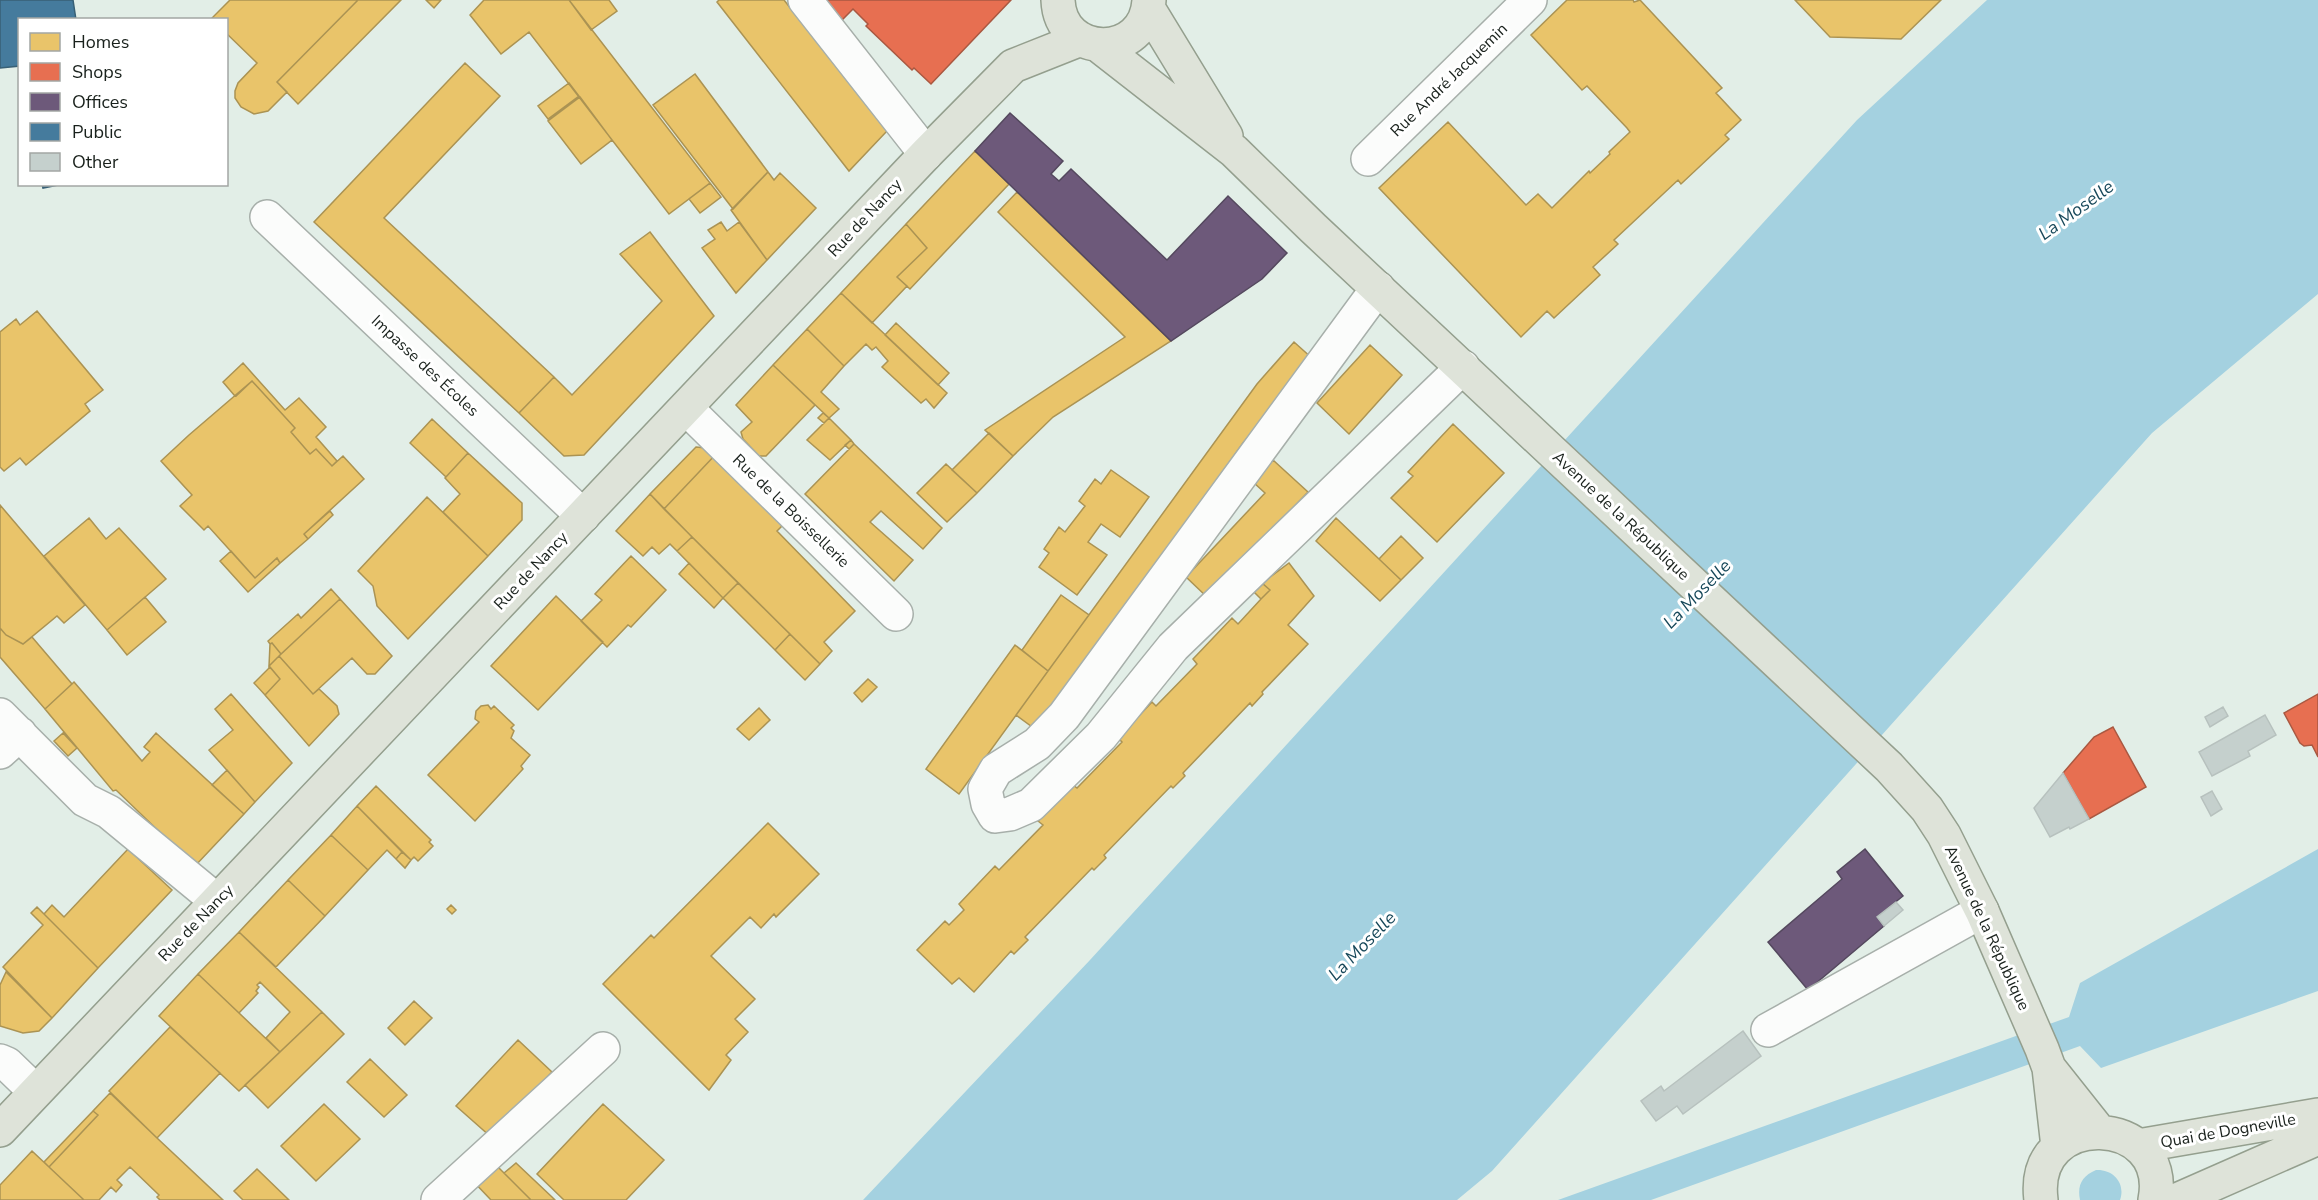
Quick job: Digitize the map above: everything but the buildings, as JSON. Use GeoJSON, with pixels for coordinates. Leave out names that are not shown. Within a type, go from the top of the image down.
{"type":"FeatureCollection","features":[{"type":"Feature","properties":{"kind":"main road","name":"Avenue de la République"},"geometry":{"type":"LineString","coordinates":[[1058,0],[1061,18],[1070,30],[1234,151],[1889,767],[1927,809],[1944,835],[1982,911],[2046,1059],[2099,1131]]}},
{"type":"Feature","properties":{"kind":"main road","name":"Rue de Nancy"},"geometry":{"type":"LineString","coordinates":[[0,1130],[926,154],[1013,66],[1089,42],[1112,45],[1130,37],[1144,21],[1149,4]]}},
{"type":"Feature","properties":{"kind":"main road","name":"Avenue de la République"},"geometry":{"type":"LineString","coordinates":[[1149,4],[1234,151]]}},
{"type":"Feature","properties":{"kind":"main road","name":"Avenue de la République"},"geometry":{"type":"LineString","coordinates":[[2046,1059],[2058,1147]]}},
{"type":"Feature","properties":{"kind":"main road","name":"Quai de Dogneville"},"geometry":{"type":"LineString","coordinates":[[2138,1146],[2318,1115]]}},
{"type":"Feature","properties":{"kind":"main road"},"geometry":{"type":"LineString","coordinates":[[2034,1196],[2048,1159],[2058,1147],[2070,1138],[2099,1131],[2126,1138],[2138,1146],[2149,1160],[2155,1176],[2155,1200]]}},
{"type":"Feature","properties":{"kind":"main road","name":"Quai de Dogneville"},"geometry":{"type":"LineString","coordinates":[[2176,1200],[2318,1138]]}},
{"type":"Feature","properties":{"kind":"street"},"geometry":{"type":"LineString","coordinates":[[805,0],[926,154]]}},
{"type":"Feature","properties":{"kind":"street","name":"Rue André Jacquemin"},"geometry":{"type":"LineString","coordinates":[[1368,159],[1530,0]]}},
{"type":"Feature","properties":{"kind":"street","name":"Impasse des Écoles"},"geometry":{"type":"LineString","coordinates":[[267,217],[583,516]]}},
{"type":"Feature","properties":{"kind":"street"},"geometry":{"type":"LineString","coordinates":[[1378,288],[1064,716],[1037,744],[996,770],[985,789],[988,804],[995,816],[1010,814],[1030,805],[1101,736],[1173,647],[1463,367]]}},
{"type":"Feature","properties":{"kind":"street","name":"Rue de la Boissellerie"},"geometry":{"type":"LineString","coordinates":[[686,408],[896,614]]}},
{"type":"Feature","properties":{"kind":"street"},"geometry":{"type":"LineString","coordinates":[[7,733],[85,800],[109,812],[217,901]]}},
{"type":"Feature","properties":{"kind":"street"},"geometry":{"type":"LineString","coordinates":[[1768,1030],[1982,911]]}},
{"type":"Feature","properties":{"kind":"street"},"geometry":{"type":"LineString","coordinates":[[438,1200],[603,1049]]}},
{"type":"Feature","properties":{"kind":"street"},"geometry":{"type":"LineString","coordinates":[[0,1061],[7,1064],[36,1091]]}},
{"type":"Feature","properties":{"kind":"water","name":"La Moselle"},"geometry":{"type":"Polygon","coordinates":[[[1987,0],[2318,0],[2318,294],[2152,433],[1492,1171],[1457,1200],[863,1200],[1090,960],[1857,120],[1987,0]]]}},
{"type":"Feature","properties":{"kind":"water"},"geometry":{"type":"Polygon","coordinates":[[[2318,849],[2318,991],[2101,1068],[2080,1046],[1651,1200],[1558,1200],[2069,1017],[2080,983],[2318,849]]]}},
{"type":"Feature","properties":{"kind":"water"},"geometry":{"type":"Polygon","coordinates":[[[2096,1170],[2108,1172],[2117,1178],[2121,1188],[2120,1200],[2080,1200],[2079,1190],[2082,1182],[2087,1175],[2096,1170]]]}}]}
